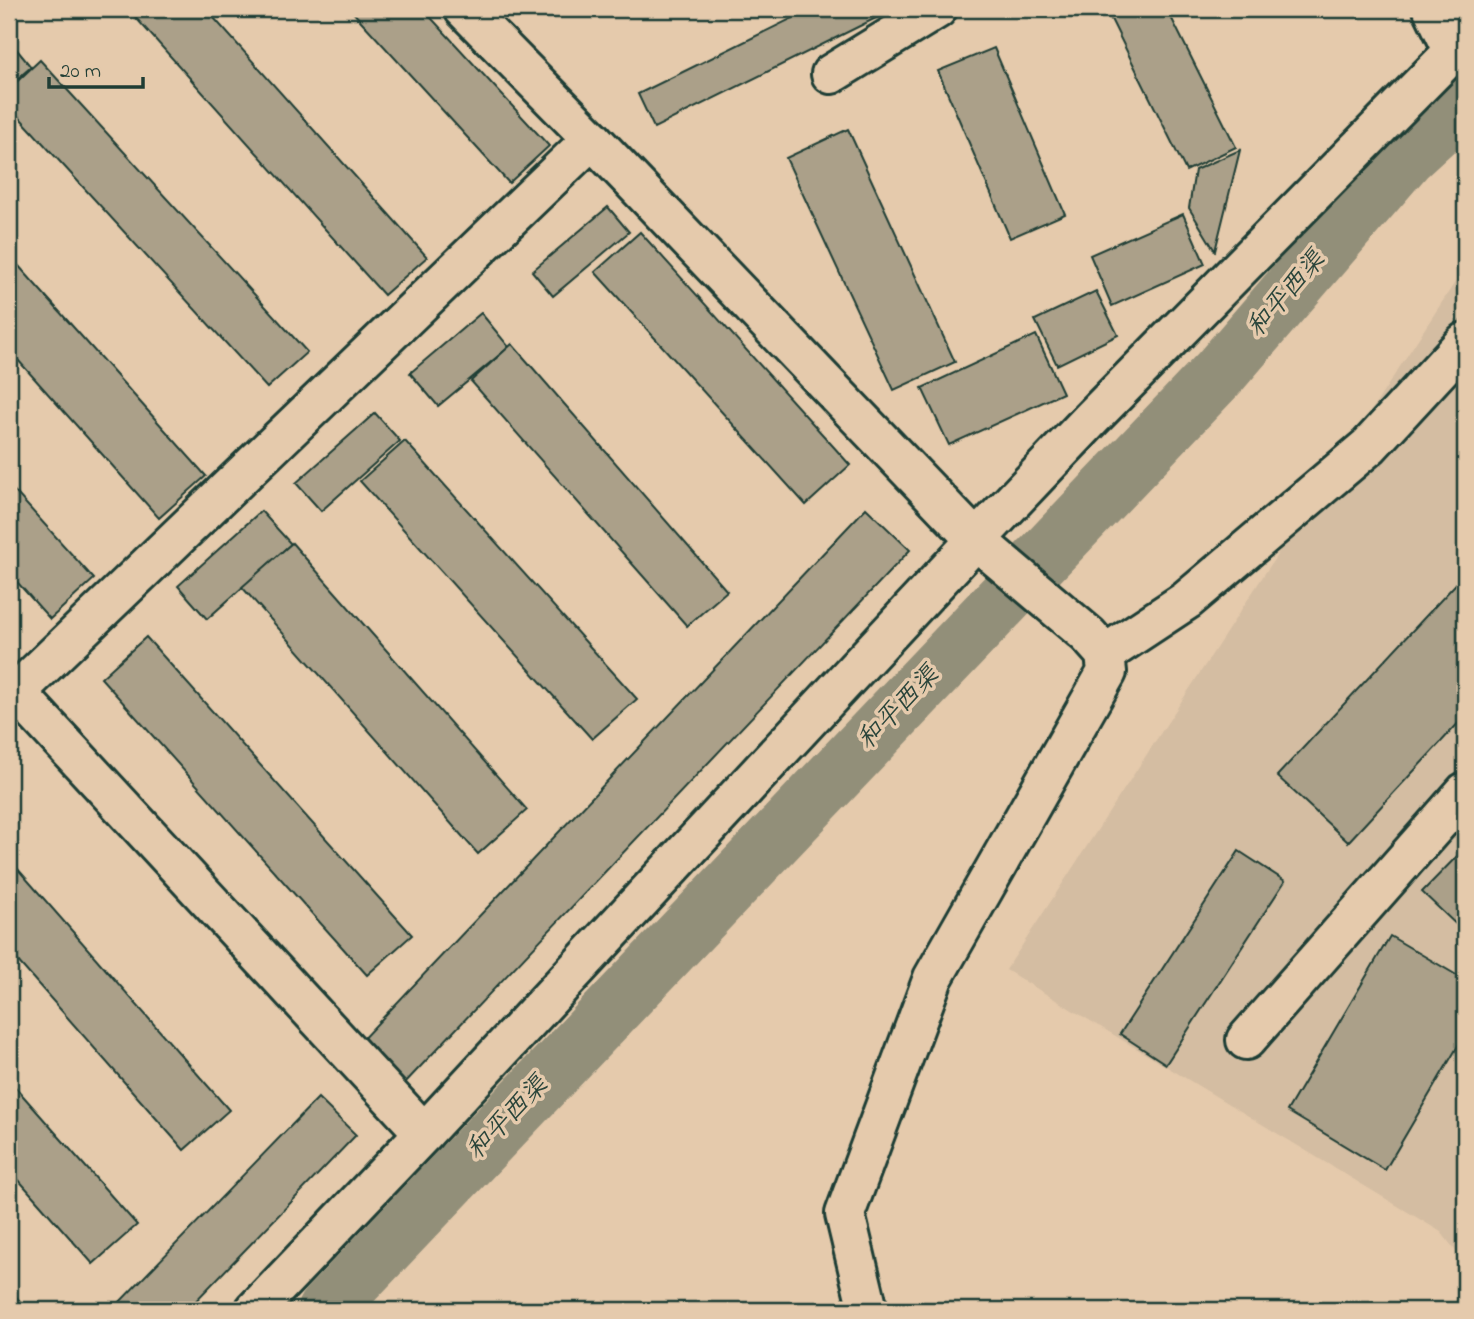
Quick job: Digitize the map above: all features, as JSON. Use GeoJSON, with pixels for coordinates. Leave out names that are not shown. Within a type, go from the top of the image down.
{"type":"FeatureCollection","features":[{"type":"Feature","properties":{"kind":"street"},"geometry":{"type":"LineString","coordinates":[[464,9],[976,541],[1097,645],[1107,672],[933,978],[845,1214],[868,1310]]}},
{"type":"Feature","properties":{"kind":"street"},"geometry":{"type":"LineString","coordinates":[[831,74],[937,9]]}},
{"type":"Feature","properties":{"kind":"street"},"geometry":{"type":"LineString","coordinates":[[255,1310],[424,1133],[1092,418],[1460,46],[1433,9]]}},
{"type":"Feature","properties":{"kind":"street"},"geometry":{"type":"LineString","coordinates":[[424,1133],[12,695],[592,139]]}},
{"type":"Feature","properties":{"kind":"street"},"geometry":{"type":"LineString","coordinates":[[1097,645],[1187,600],[1369,446],[1465,342]]}},
{"type":"Feature","properties":{"kind":"street"},"geometry":{"type":"LineString","coordinates":[[1246,1040],[1465,792]]}},
{"type":"Feature","properties":{"kind":"shaded area"},"geometry":{"type":"Polygon","coordinates":[[[1465,267],[1465,1263],[1441,1232],[1006,970],[1465,267]]]}},
{"type":"Feature","properties":{"kind":"building"},"geometry":{"type":"Polygon","coordinates":[[[128,9],[206,9],[427,257],[384,295],[128,9]]]}},
{"type":"Feature","properties":{"kind":"building"},"geometry":{"type":"Polygon","coordinates":[[[350,9],[423,9],[549,146],[509,183],[350,9]]]}},
{"type":"Feature","properties":{"kind":"building"},"geometry":{"type":"Polygon","coordinates":[[[811,9],[874,9],[878,17],[654,128],[638,94],[811,9]]]}},
{"type":"Feature","properties":{"kind":"building"},"geometry":{"type":"Polygon","coordinates":[[[1106,9],[1167,9],[1236,147],[1186,171],[1106,9]]]}},
{"type":"Feature","properties":{"kind":"building"},"geometry":{"type":"Polygon","coordinates":[[[9,40],[31,67],[9,86],[9,40]]]}},
{"type":"Feature","properties":{"kind":"building"},"geometry":{"type":"Polygon","coordinates":[[[994,48],[1065,214],[1010,238],[938,71],[994,48]]]}},
{"type":"Feature","properties":{"kind":"building"},"geometry":{"type":"Polygon","coordinates":[[[40,60],[307,352],[267,388],[9,106],[9,89],[40,60]]]}},
{"type":"Feature","properties":{"kind":"building"},"geometry":{"type":"Polygon","coordinates":[[[848,129],[955,362],[894,390],[786,158],[848,129]]]}},
{"type":"Feature","properties":{"kind":"building"},"geometry":{"type":"Polygon","coordinates":[[[1240,150],[1215,251],[1189,208],[1195,170],[1240,150]]]}},
{"type":"Feature","properties":{"kind":"building"},"geometry":{"type":"Polygon","coordinates":[[[608,207],[629,232],[553,296],[532,271],[608,207]]]}},
{"type":"Feature","properties":{"kind":"building"},"geometry":{"type":"Polygon","coordinates":[[[1183,214],[1205,264],[1112,306],[1090,255],[1183,214]]]}},
{"type":"Feature","properties":{"kind":"building"},"geometry":{"type":"Polygon","coordinates":[[[640,232],[850,465],[806,505],[595,272],[640,232]]]}},
{"type":"Feature","properties":{"kind":"building"},"geometry":{"type":"Polygon","coordinates":[[[9,255],[206,476],[159,518],[9,350],[9,255]]]}},
{"type":"Feature","properties":{"kind":"building"},"geometry":{"type":"Polygon","coordinates":[[[1096,291],[1118,335],[1057,365],[1035,320],[1096,291]]]}},
{"type":"Feature","properties":{"kind":"building"},"geometry":{"type":"Polygon","coordinates":[[[481,313],[509,347],[438,406],[410,373],[481,313]]]}},
{"type":"Feature","properties":{"kind":"building"},"geometry":{"type":"Polygon","coordinates":[[[1036,335],[1063,393],[949,445],[922,388],[1036,335]]]}},
{"type":"Feature","properties":{"kind":"building"},"geometry":{"type":"Polygon","coordinates":[[[512,344],[727,591],[687,626],[471,381],[512,344]]]}},
{"type":"Feature","properties":{"kind":"building"},"geometry":{"type":"Polygon","coordinates":[[[375,413],[400,441],[321,511],[296,483],[375,413]]]}},
{"type":"Feature","properties":{"kind":"building"},"geometry":{"type":"Polygon","coordinates":[[[405,441],[637,699],[592,739],[360,481],[405,441]]]}},
{"type":"Feature","properties":{"kind":"building"},"geometry":{"type":"Polygon","coordinates":[[[9,485],[94,579],[50,619],[9,573],[9,485]]]}},
{"type":"Feature","properties":{"kind":"building"},"geometry":{"type":"Polygon","coordinates":[[[866,508],[910,550],[402,1086],[358,1044],[866,508]]]}},
{"type":"Feature","properties":{"kind":"building"},"geometry":{"type":"Polygon","coordinates":[[[261,511],[291,544],[207,619],[178,586],[261,511]]]}},
{"type":"Feature","properties":{"kind":"building"},"geometry":{"type":"Polygon","coordinates":[[[292,543],[527,810],[478,854],[242,587],[292,543]]]}},
{"type":"Feature","properties":{"kind":"building"},"geometry":{"type":"Polygon","coordinates":[[[1465,574],[1465,716],[1348,842],[1277,776],[1465,574]]]}},
{"type":"Feature","properties":{"kind":"building"},"geometry":{"type":"Polygon","coordinates":[[[146,637],[412,935],[367,975],[101,678],[146,637]]]}},
{"type":"Feature","properties":{"kind":"building"},"geometry":{"type":"Polygon","coordinates":[[[1465,848],[1465,933],[1422,892],[1465,848]]]}},
{"type":"Feature","properties":{"kind":"building"},"geometry":{"type":"Polygon","coordinates":[[[1239,851],[1285,881],[1166,1064],[1120,1034],[1239,851]]]}},
{"type":"Feature","properties":{"kind":"building"},"geometry":{"type":"Polygon","coordinates":[[[9,859],[229,1110],[184,1150],[9,951],[9,859]]]}},
{"type":"Feature","properties":{"kind":"building"},"geometry":{"type":"Polygon","coordinates":[[[1390,936],[1465,980],[1465,1034],[1385,1170],[1287,1111],[1390,936]]]}},
{"type":"Feature","properties":{"kind":"building"},"geometry":{"type":"Polygon","coordinates":[[[9,1080],[137,1225],[93,1264],[9,1169],[9,1080]]]}},
{"type":"Feature","properties":{"kind":"building"},"geometry":{"type":"Polygon","coordinates":[[[318,1098],[356,1135],[187,1310],[112,1310],[318,1098]]]}},
{"type":"Feature","properties":{"kind":"building"},"geometry":{"type":"Polygon","coordinates":[[[9,1289],[28,1310],[9,1310],[9,1289]]]}},
{"type":"Feature","properties":{"kind":"waterway","name":"和平西渠"},"geometry":{"type":"LineString","coordinates":[[326,1310],[1220,372],[1406,156],[1465,102]]}}]}
